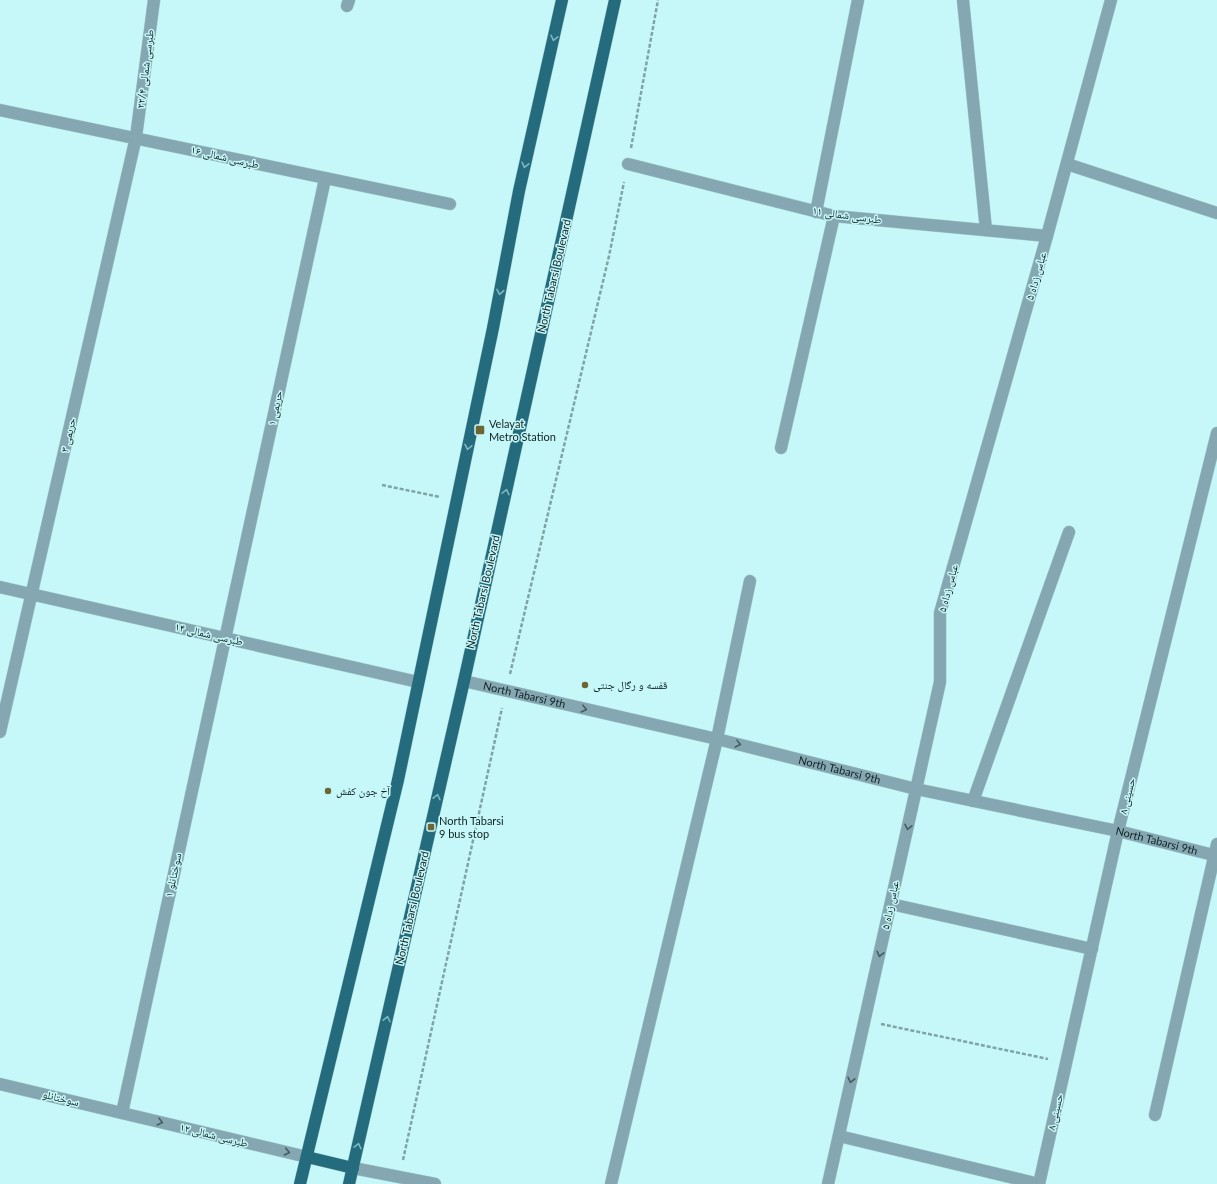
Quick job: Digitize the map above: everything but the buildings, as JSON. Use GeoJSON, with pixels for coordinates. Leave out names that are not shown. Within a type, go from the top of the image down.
{"type":"FeatureCollection","features":[{"type":"Feature","properties":{"kind":"main road"},"geometry":{"type":"LineString","coordinates":[[300,1184],[396,788],[493,328],[519,191],[562,0]]}},
{"type":"Feature","properties":{"kind":"main road","name":"North Tabarsi Boulevard"},"geometry":{"type":"LineString","coordinates":[[349,1184],[464,681],[615,0]]}},
{"type":"Feature","properties":{"kind":"main road"},"geometry":{"type":"LineString","coordinates":[[307,1157],[353,1168]]}},
{"type":"Feature","properties":{"kind":"street","name":"طبرسی شمالی ۲۲/۴"},"geometry":{"type":"LineString","coordinates":[[136,137],[154,0]]}},
{"type":"Feature","properties":{"kind":"street"},"geometry":{"type":"LineString","coordinates":[[816,212],[858,0]]}},
{"type":"Feature","properties":{"kind":"street"},"geometry":{"type":"LineString","coordinates":[[963,0],[986,230]]}},
{"type":"Feature","properties":{"kind":"street","name":"عباس زداه ۵"},"geometry":{"type":"LineString","coordinates":[[828,1184],[940,682],[940,613],[1047,236],[1111,0]]}},
{"type":"Feature","properties":{"kind":"street","name":"طبرسی شمالی ۱۶"},"geometry":{"type":"LineString","coordinates":[[0,110],[136,137],[324,179],[450,204]]}},
{"type":"Feature","properties":{"kind":"street","name":"حریمی ۳"},"geometry":{"type":"LineString","coordinates":[[0,732],[136,137]]}},
{"type":"Feature","properties":{"kind":"street","name":"طبرسی شمالی ۱۱"},"geometry":{"type":"LineString","coordinates":[[628,164],[834,216],[1047,236]]}},
{"type":"Feature","properties":{"kind":"street"},"geometry":{"type":"LineString","coordinates":[[1067,164],[1217,213]]}},
{"type":"Feature","properties":{"kind":"street","name":"حریمی ۱"},"geometry":{"type":"LineString","coordinates":[[225,637],[324,179]]}},
{"type":"Feature","properties":{"kind":"street"},"geometry":{"type":"LineString","coordinates":[[781,448],[834,216]]}},
{"type":"Feature","properties":{"kind":"street","name":"حسینی ۸"},"geometry":{"type":"LineString","coordinates":[[1039,1184],[1118,831],[1217,433]]}},
{"type":"Feature","properties":{"kind":"street"},"geometry":{"type":"LineString","coordinates":[[973,800],[1069,532]]}},
{"type":"Feature","properties":{"kind":"street"},"geometry":{"type":"LineString","coordinates":[[611,1184],[717,739],[750,581]]}},
{"type":"Feature","properties":{"kind":"street","name":"طبرسی شمالی ۱۴"},"geometry":{"type":"LineString","coordinates":[[0,587],[418,682]]}},
{"type":"Feature","properties":{"kind":"street","name":"سوختانلو ۱"},"geometry":{"type":"LineString","coordinates":[[122,1113],[225,637]]}},
{"type":"Feature","properties":{"kind":"street","name":"North Tabarsi 9th"},"geometry":{"type":"LineString","coordinates":[[464,681],[717,739],[916,789],[1216,852]]}},
{"type":"Feature","properties":{"kind":"street"},"geometry":{"type":"LineString","coordinates":[[1156,1115],[1216,852]]}},
{"type":"Feature","properties":{"kind":"street"},"geometry":{"type":"LineString","coordinates":[[891,904],[1092,949]]}},
{"type":"Feature","properties":{"kind":"street","name":"سوختانلو"},"geometry":{"type":"LineString","coordinates":[[0,1084],[122,1113]]}},
{"type":"Feature","properties":{"kind":"street","name":"طبرسی شمالی ۱۲"},"geometry":{"type":"LineString","coordinates":[[122,1113],[307,1157]]}},
{"type":"Feature","properties":{"kind":"street"},"geometry":{"type":"LineString","coordinates":[[839,1136],[1039,1184]]}},
{"type":"Feature","properties":{"kind":"street"},"geometry":{"type":"LineString","coordinates":[[353,1168],[435,1184]]}},
{"type":"Feature","properties":{"kind":"path"},"geometry":{"type":"LineString","coordinates":[[399,1177],[506,691],[609,256],[628,164],[658,0]]}},
{"type":"Feature","properties":{"kind":"path"},"geometry":{"type":"LineString","coordinates":[[382,485],[457,501]]}},
{"type":"Feature","properties":{"kind":"path"},"geometry":{"type":"LineString","coordinates":[[865,1021],[1066,1063]]}},
{"type":"Feature","properties":{"kind":"place","name":"Velayat Metro Station"},"geometry":{"type":"Point","coordinates":[480,430]}},
{"type":"Feature","properties":{"kind":"place","name":"قفسه و رگال جنتی"},"geometry":{"type":"Point","coordinates":[585,685]}},
{"type":"Feature","properties":{"kind":"place","name":"آخ جون کفش"},"geometry":{"type":"Point","coordinates":[328,791]}},
{"type":"Feature","properties":{"kind":"place","name":"North Tabarsi 9 bus stop"},"geometry":{"type":"Point","coordinates":[431,827]}}]}
